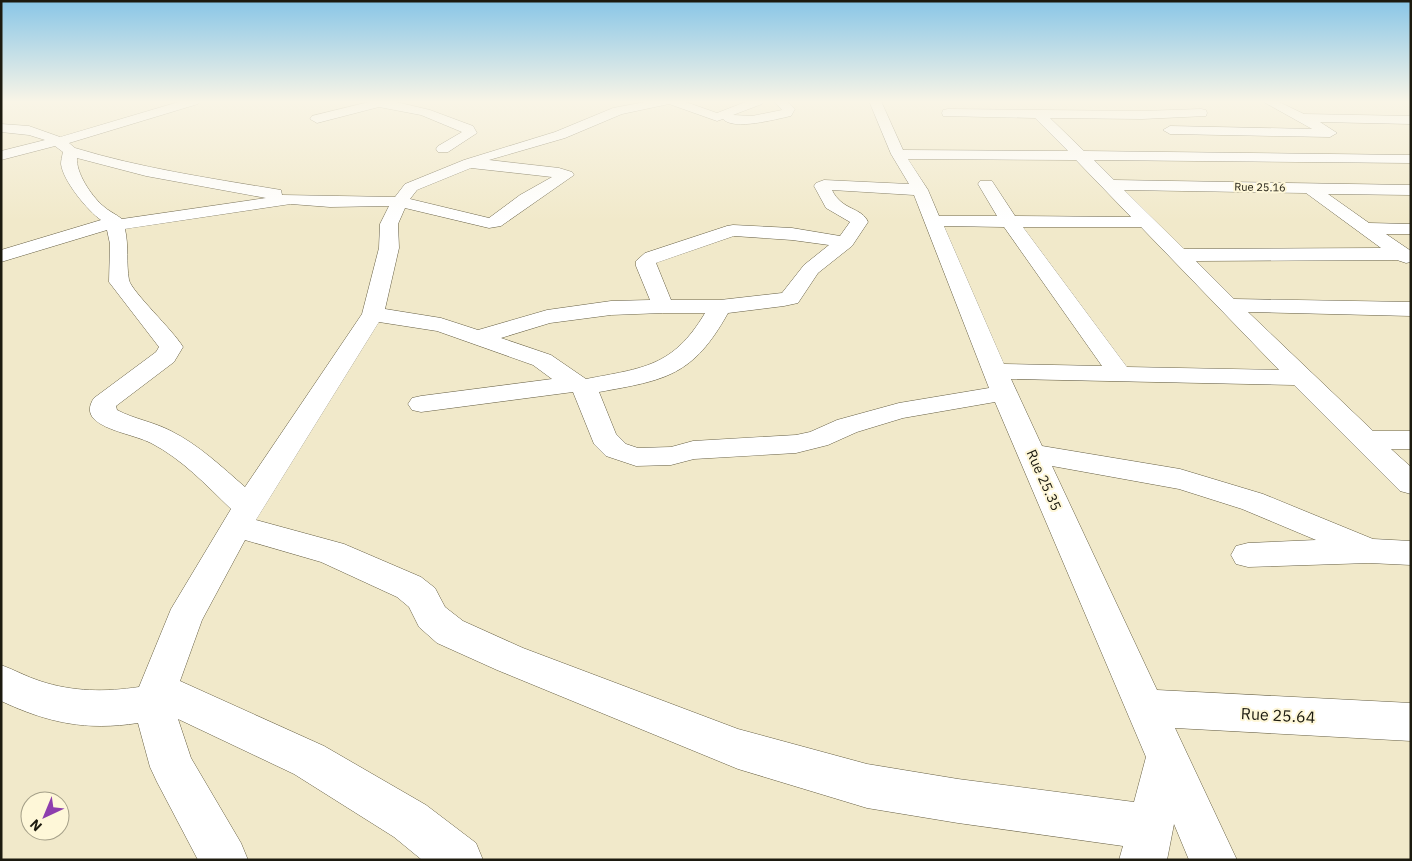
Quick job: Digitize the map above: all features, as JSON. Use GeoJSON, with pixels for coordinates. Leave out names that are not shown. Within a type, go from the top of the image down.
{"type":"FeatureCollection","features":[{"type":"Feature","properties":{"kind":"street"},"geometry":{"type":"LineString","coordinates":[[56,141],[104,163],[130,168],[291,198],[330,202],[375,200],[400,202],[489,223],[495,222],[526,199],[566,176],[559,173],[469,163]]}},
{"type":"Feature","properties":{"kind":"street"},"geometry":{"type":"LineString","coordinates":[[1,156],[65,146],[79,141]]}},
{"type":"Feature","properties":{"kind":"street"},"geometry":{"type":"LineString","coordinates":[[443,149],[456,141]]}},
{"type":"Feature","properties":{"kind":"street"},"geometry":{"type":"LineString","coordinates":[[224,860],[172,767],[156,697],[184,619],[242,516],[373,314],[389,248],[389,224],[410,187],[469,163],[537,141]]}},
{"type":"Feature","properties":{"kind":"street","name":"Rue 25.35"},"geometry":{"type":"LineString","coordinates":[[892,141],[920,190],[1000,382],[1213,860]]}},
{"type":"Feature","properties":{"kind":"street"},"geometry":{"type":"LineString","coordinates":[[1066,141],[1301,378],[1411,484]]}},
{"type":"Feature","properties":{"kind":"street"},"geometry":{"type":"LineString","coordinates":[[65,146],[69,166],[86,197],[96,209],[115,223],[119,244],[119,282],[166,338],[171,348],[165,357],[103,404],[104,414],[119,422],[160,437],[179,448],[242,516],[340,556],[409,587],[423,598],[432,617],[450,632],[510,659],[738,749],[867,786],[958,801],[1146,843],[1167,757]]}},
{"type":"Feature","properties":{"kind":"street"},"geometry":{"type":"LineString","coordinates":[[1357,146],[1411,173]]}},
{"type":"Feature","properties":{"kind":"street"},"geometry":{"type":"LineString","coordinates":[[898,154],[1411,159]]}},
{"type":"Feature","properties":{"kind":"street"},"geometry":{"type":"LineString","coordinates":[[986,184],[1010,222],[1119,373]]}},
{"type":"Feature","properties":{"kind":"street","name":"Rue 25.16"},"geometry":{"type":"LineString","coordinates":[[1110,185],[1411,190]]}},
{"type":"Feature","properties":{"kind":"street"},"geometry":{"type":"LineString","coordinates":[[480,337],[547,317],[611,308],[663,306],[720,307],[790,298],[811,269],[845,242],[859,222],[858,219],[833,208],[822,186],[920,190]]}},
{"type":"Feature","properties":{"kind":"street"},"geometry":{"type":"LineString","coordinates":[[1309,188],[1406,257]]}},
{"type":"Feature","properties":{"kind":"street"},"geometry":{"type":"LineString","coordinates":[[1,256],[115,223],[291,198]]}},
{"type":"Feature","properties":{"kind":"street"},"geometry":{"type":"LineString","coordinates":[[933,220],[1148,222]]}},
{"type":"Feature","properties":{"kind":"street"},"geometry":{"type":"LineString","coordinates":[[1366,228],[1411,229]]}},
{"type":"Feature","properties":{"kind":"street"},"geometry":{"type":"LineString","coordinates":[[663,306],[646,266],[646,261],[652,257],[725,231],[754,230],[845,242]]}},
{"type":"Feature","properties":{"kind":"street"},"geometry":{"type":"LineString","coordinates":[[1180,255],[1406,257]]}},
{"type":"Feature","properties":{"kind":"street"},"geometry":{"type":"LineString","coordinates":[[1230,305],[1411,309]]}},
{"type":"Feature","properties":{"kind":"street"},"geometry":{"type":"LineString","coordinates":[[421,404],[579,385],[638,375],[674,363],[684,356],[699,340],[720,307]]}},
{"type":"Feature","properties":{"kind":"street"},"geometry":{"type":"LineString","coordinates":[[373,314],[441,324],[542,360],[557,368],[579,385],[604,438],[616,450],[636,457],[671,456],[693,450],[796,444],[818,439],[847,426],[1000,382],[1119,373],[1301,378]]}},
{"type":"Feature","properties":{"kind":"street"},"geometry":{"type":"LineString","coordinates":[[1366,440],[1411,440]]}},
{"type":"Feature","properties":{"kind":"street"},"geometry":{"type":"LineString","coordinates":[[1032,454],[1178,479],[1237,495],[1294,516],[1369,551]]}},
{"type":"Feature","properties":{"kind":"street"},"geometry":{"type":"LineString","coordinates":[[1248,555],[1369,551],[1411,553]]}},
{"type":"Feature","properties":{"kind":"street"},"geometry":{"type":"LineString","coordinates":[[1,682],[25,694],[62,706],[102,710],[156,697],[308,760],[410,821],[459,860]]}},
{"type":"Feature","properties":{"kind":"street","name":"Rue 25.64"},"geometry":{"type":"LineString","coordinates":[[1145,708],[1411,722]]}}]}
